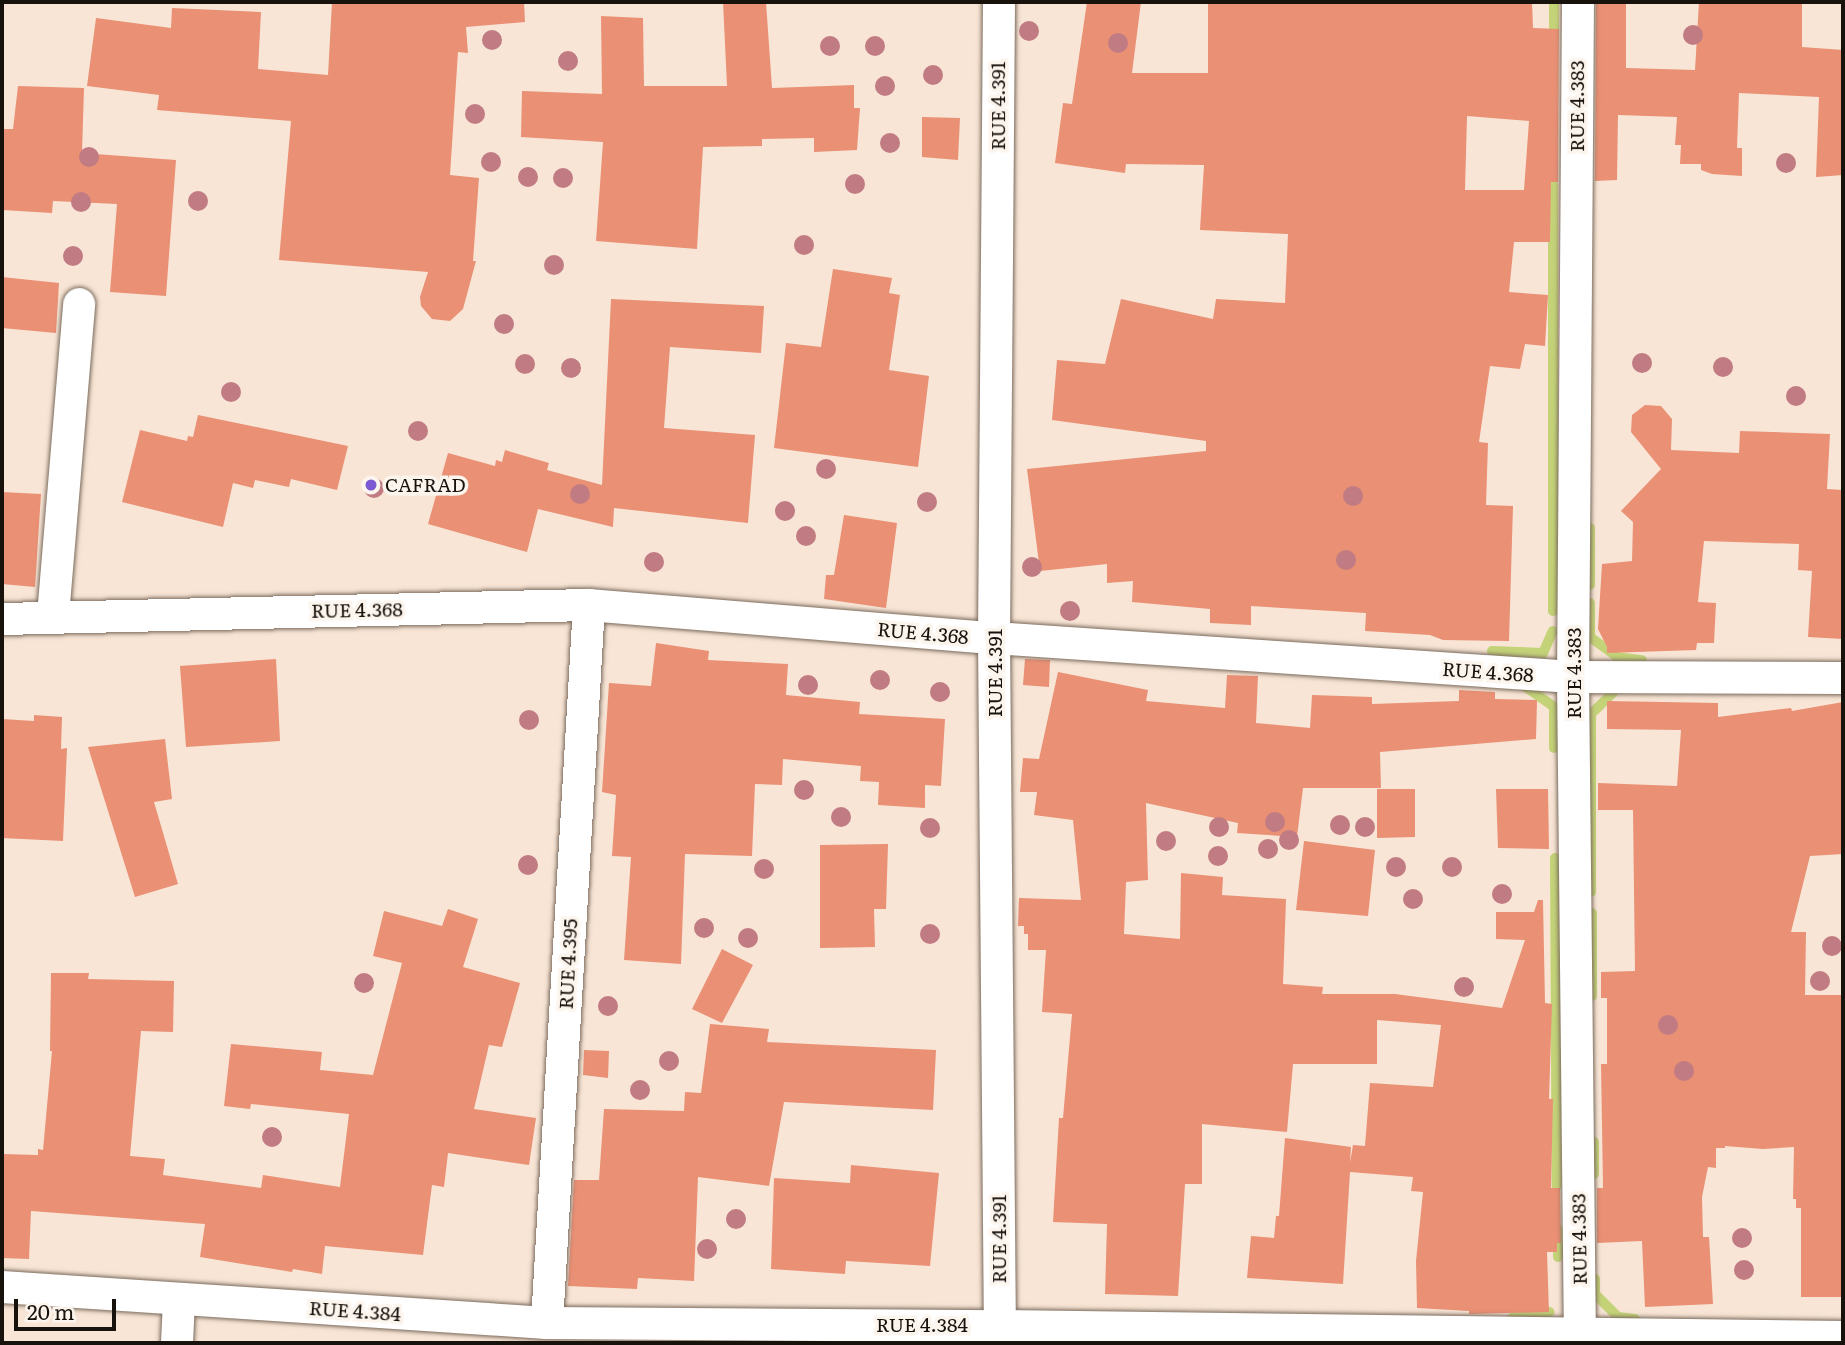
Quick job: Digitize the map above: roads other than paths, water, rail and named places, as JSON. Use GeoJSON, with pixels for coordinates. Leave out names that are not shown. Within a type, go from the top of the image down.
{"type":"FeatureCollection","features":[{"type":"Feature","properties":{"kind":"street","name":"RUE 4.391"},"geometry":{"type":"LineString","coordinates":[[999,2],[994,638],[1000,1334]]}},
{"type":"Feature","properties":{"kind":"street","name":"RUE 4.383"},"geometry":{"type":"LineString","coordinates":[[1578,2],[1573,677],[1580,1338]]}},
{"type":"Feature","properties":{"kind":"street"},"geometry":{"type":"LineString","coordinates":[[53,616],[79,304]]}},
{"type":"Feature","properties":{"kind":"street","name":"RUE 4.368"},"geometry":{"type":"LineString","coordinates":[[2,618],[589,605],[994,638],[1573,677],[1843,678]]}},
{"type":"Feature","properties":{"kind":"street","name":"RUE 4.395"},"geometry":{"type":"LineString","coordinates":[[547,1323],[589,605]]}},
{"type":"Feature","properties":{"kind":"street","name":"RUE 4.384"},"geometry":{"type":"LineString","coordinates":[[2,1287],[547,1323],[1000,1334],[1843,1337]]}},
{"type":"Feature","properties":{"kind":"street"},"geometry":{"type":"LineString","coordinates":[[177,1343],[180,1300]]}},
{"type":"Feature","properties":{"kind":"waterway"},"geometry":{"type":"LineString","coordinates":[[1554,2],[1554,40]]}},
{"type":"Feature","properties":{"kind":"waterway"},"geometry":{"type":"LineString","coordinates":[[1553,185],[1553,611]]}},
{"type":"Feature","properties":{"kind":"waterway"},"geometry":{"type":"LineString","coordinates":[[1590,528],[1590,585]]}},
{"type":"Feature","properties":{"kind":"waterway"},"geometry":{"type":"LineString","coordinates":[[1590,603],[1590,637],[1616,656]]}},
{"type":"Feature","properties":{"kind":"waterway"},"geometry":{"type":"LineString","coordinates":[[1492,651],[1543,653],[1553,631]]}},
{"type":"Feature","properties":{"kind":"waterway"},"geometry":{"type":"LineString","coordinates":[[1616,657],[1642,660]]}},
{"type":"Feature","properties":{"kind":"waterway"},"geometry":{"type":"LineString","coordinates":[[1523,685],[1554,707],[1554,748]]}},
{"type":"Feature","properties":{"kind":"waterway"},"geometry":{"type":"LineString","coordinates":[[1591,714],[1617,689],[1623,689]]}},
{"type":"Feature","properties":{"kind":"waterway"},"geometry":{"type":"LineString","coordinates":[[1591,714],[1591,892]]}},
{"type":"Feature","properties":{"kind":"waterway"},"geometry":{"type":"LineString","coordinates":[[1555,858],[1557,1186]]}},
{"type":"Feature","properties":{"kind":"waterway"},"geometry":{"type":"LineString","coordinates":[[1592,913],[1592,996]]}},
{"type":"Feature","properties":{"kind":"waterway"},"geometry":{"type":"LineString","coordinates":[[1594,1142],[1594,1174]]}},
{"type":"Feature","properties":{"kind":"waterway"},"geometry":{"type":"LineString","coordinates":[[1558,1229],[1558,1257]]}},
{"type":"Feature","properties":{"kind":"waterway"},"geometry":{"type":"LineString","coordinates":[[1595,1279],[1595,1294],[1618,1317],[1635,1319]]}},
{"type":"Feature","properties":{"kind":"waterway"},"geometry":{"type":"LineString","coordinates":[[1512,1318],[1550,1312]]}},
{"type":"Feature","properties":{"kind":"place","name":"CAFRAD"},"geometry":{"type":"Point","coordinates":[371,485]}}]}
